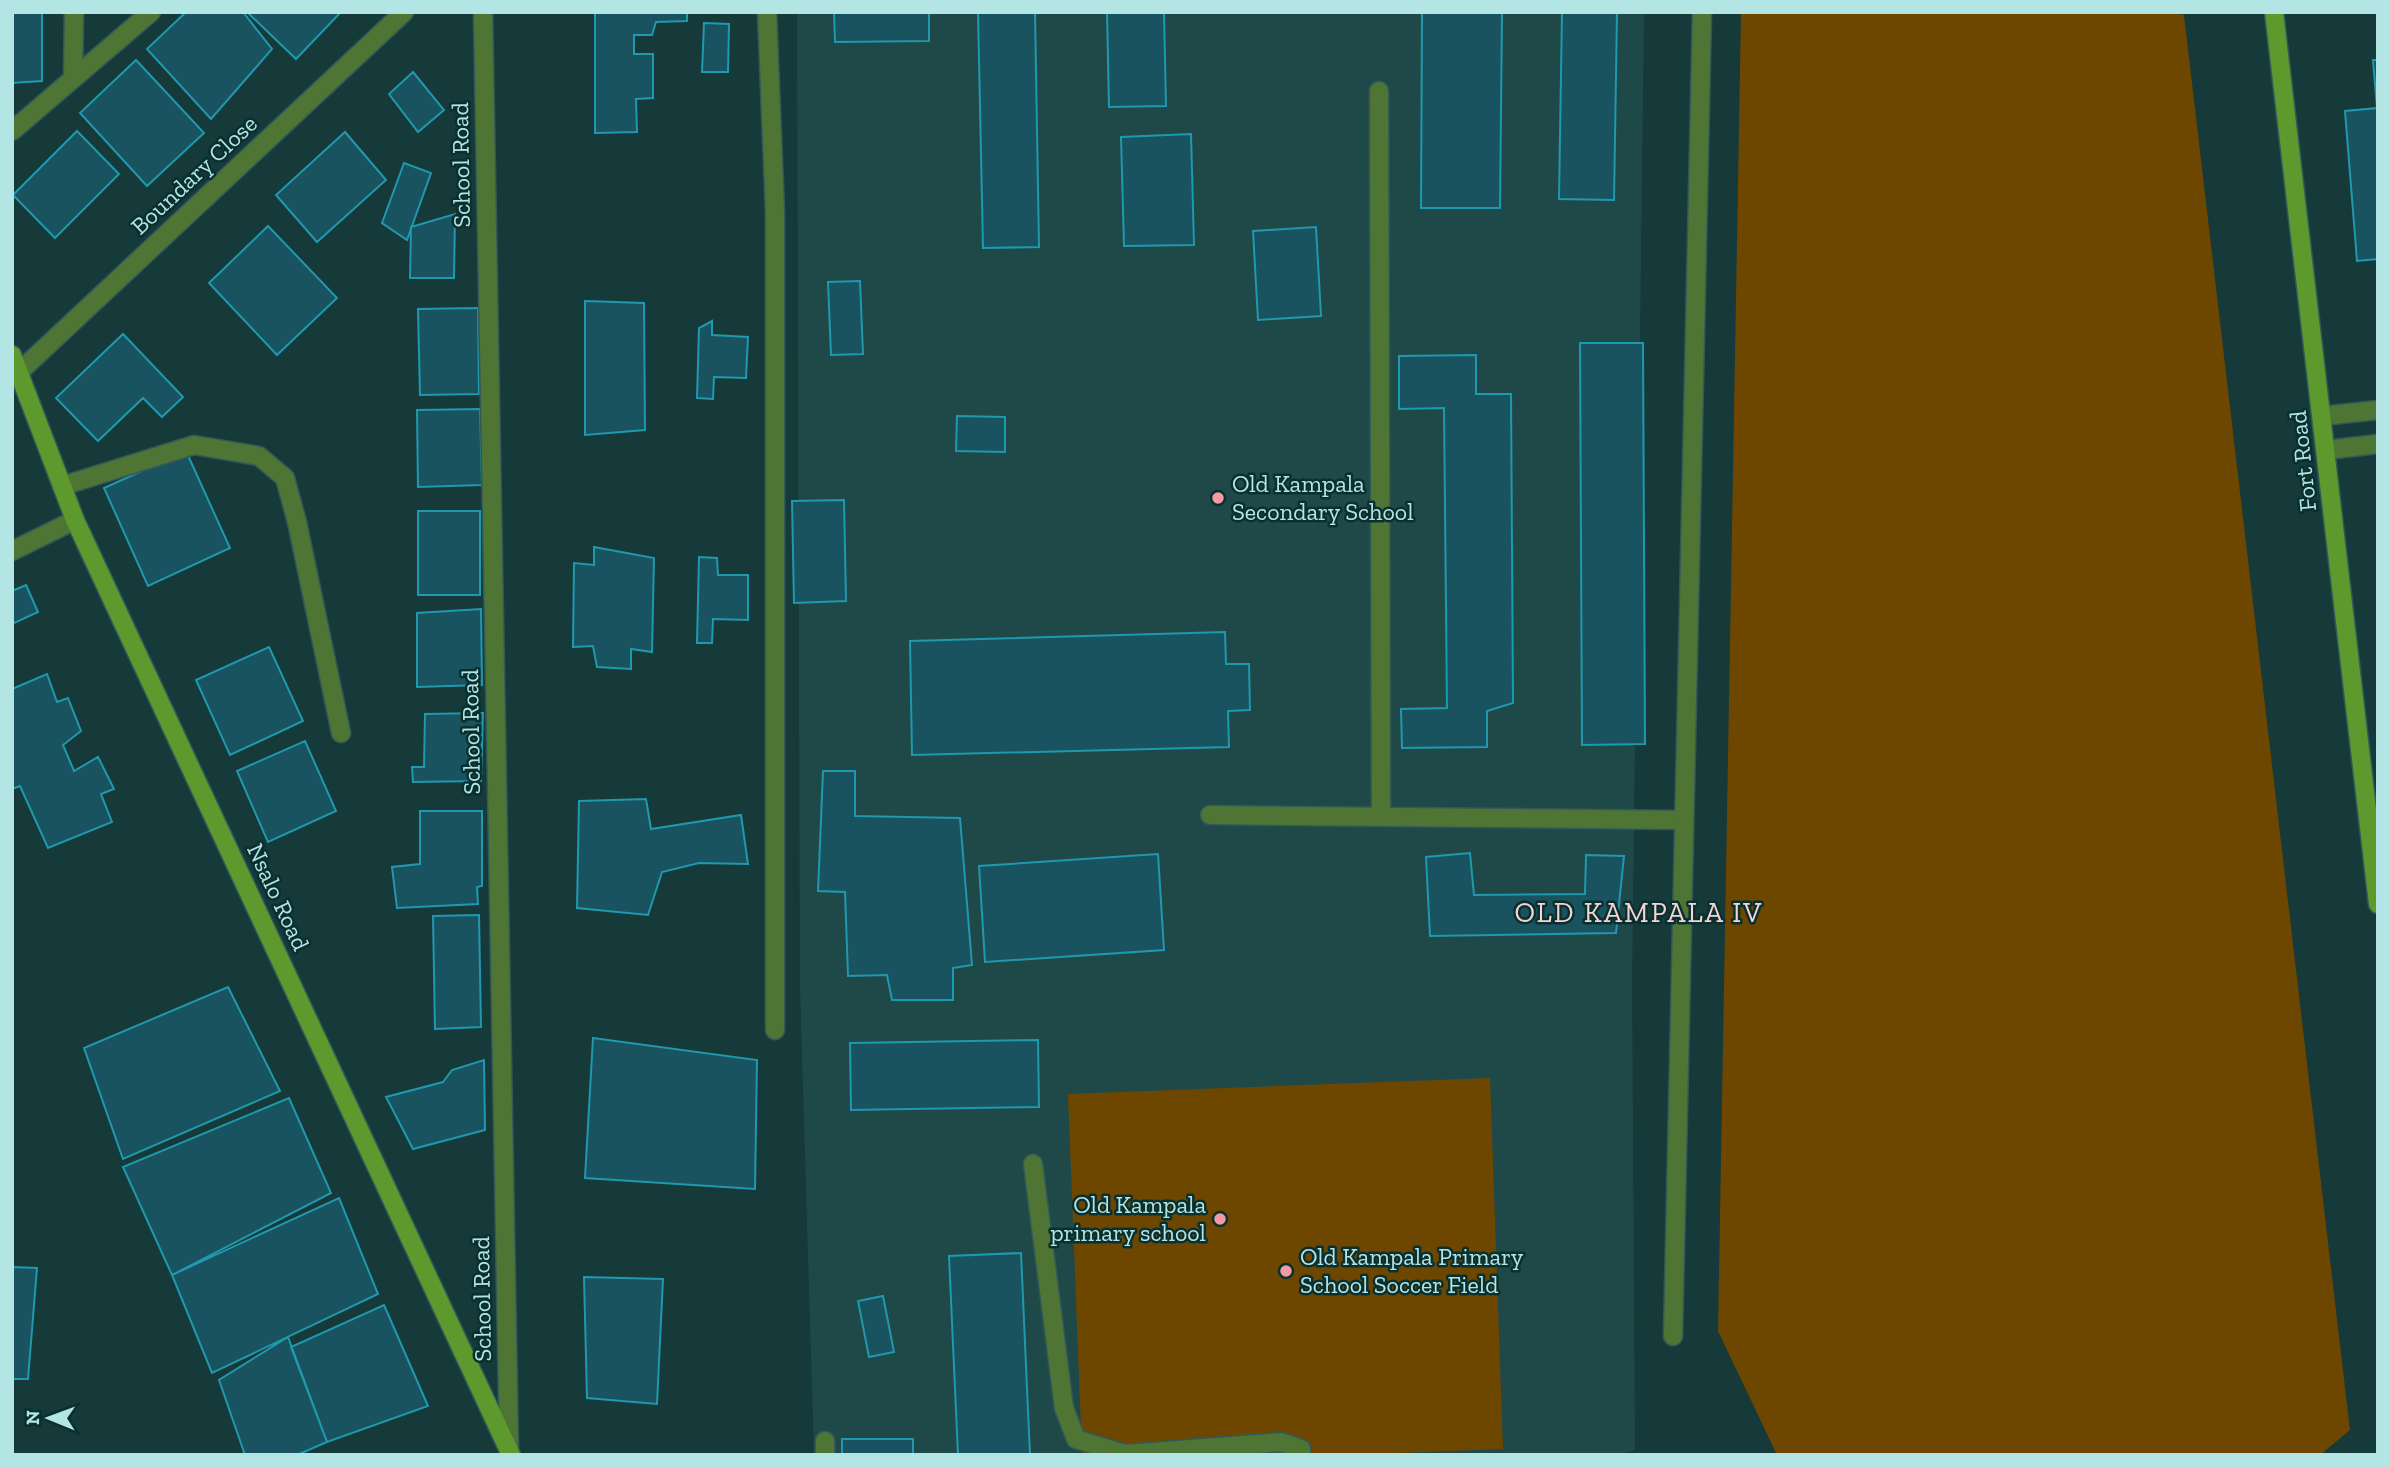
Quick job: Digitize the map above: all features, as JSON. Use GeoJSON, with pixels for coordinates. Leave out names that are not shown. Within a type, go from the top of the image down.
{"type":"FeatureCollection","features":[{"type":"Feature","properties":{"kind":"main road","name":"Fort Road"},"geometry":{"type":"LineString","coordinates":[[2274,12],[2378,904]]}},
{"type":"Feature","properties":{"kind":"main road","name":"Nsalo Road"},"geometry":{"type":"LineString","coordinates":[[12,355],[75,520],[510,1452]]}},
{"type":"Feature","properties":{"kind":"street"},"geometry":{"type":"LineString","coordinates":[[73,79],[74,12]]}},
{"type":"Feature","properties":{"kind":"street"},"geometry":{"type":"LineString","coordinates":[[12,131],[151,12]]}},
{"type":"Feature","properties":{"kind":"street","name":"Boundary Close"},"geometry":{"type":"LineString","coordinates":[[18,373],[404,12]]}},
{"type":"Feature","properties":{"kind":"street","name":"School Road"},"geometry":{"type":"LineString","coordinates":[[483,12],[510,1452]]}},
{"type":"Feature","properties":{"kind":"street"},"geometry":{"type":"LineString","coordinates":[[767,12],[775,212],[775,1030]]}},
{"type":"Feature","properties":{"kind":"street"},"geometry":{"type":"LineString","coordinates":[[1673,1336],[1702,12]]}},
{"type":"Feature","properties":{"kind":"street"},"geometry":{"type":"LineString","coordinates":[[1379,91],[1381,817]]}},
{"type":"Feature","properties":{"kind":"street"},"geometry":{"type":"LineString","coordinates":[[2322,416],[2378,410]]}},
{"type":"Feature","properties":{"kind":"street"},"geometry":{"type":"LineString","coordinates":[[2326,450],[2378,444]]}},
{"type":"Feature","properties":{"kind":"street"},"geometry":{"type":"LineString","coordinates":[[62,486],[194,445],[259,456],[285,478],[297,522],[341,733]]}},
{"type":"Feature","properties":{"kind":"street"},"geometry":{"type":"LineString","coordinates":[[12,551],[75,520]]}},
{"type":"Feature","properties":{"kind":"street"},"geometry":{"type":"LineString","coordinates":[[1210,815],[1684,820]]}},
{"type":"Feature","properties":{"kind":"street"},"geometry":{"type":"LineString","coordinates":[[1033,1164],[1064,1408],[1076,1438],[1125,1454],[1281,1442],[1301,1449],[1301,1455]]}},
{"type":"Feature","properties":{"kind":"shaded area","name":"Old Kampala Secondary School"},"geometry":{"type":"Polygon","coordinates":[[[797,12],[1644,12],[1632,983],[1635,1450],[1618,1455],[814,1455],[800,988],[797,12]]]}},
{"type":"Feature","properties":{"kind":"shaded area"},"geometry":{"type":"Polygon","coordinates":[[[1741,12],[2165,12],[2184,15],[2350,1430],[2320,1455],[1777,1455],[1718,1331],[1741,12]]]}},
{"type":"Feature","properties":{"kind":"shaded area","name":"Old Kampala Primary School Soccer Field"},"geometry":{"type":"Polygon","coordinates":[[[1490,1078],[1503,1449],[1344,1455],[1082,1455],[1068,1094],[1490,1078]]]}},
{"type":"Feature","properties":{"kind":"building"},"geometry":{"type":"Polygon","coordinates":[[[12,12],[42,12],[42,81],[12,83],[12,12]]]}},
{"type":"Feature","properties":{"kind":"building"},"geometry":{"type":"Polygon","coordinates":[[[186,12],[243,12],[272,49],[211,119],[147,49],[186,12]]]}},
{"type":"Feature","properties":{"kind":"building"},"geometry":{"type":"Polygon","coordinates":[[[247,12],[341,12],[296,59],[247,12]]]}},
{"type":"Feature","properties":{"kind":"building"},"geometry":{"type":"Polygon","coordinates":[[[595,12],[687,12],[687,21],[656,22],[652,35],[634,35],[634,54],[653,54],[653,98],[636,99],[637,132],[595,133],[595,12]]]}},
{"type":"Feature","properties":{"kind":"building"},"geometry":{"type":"Polygon","coordinates":[[[834,12],[929,12],[929,41],[835,42],[834,12]]]}},
{"type":"Feature","properties":{"kind":"building"},"geometry":{"type":"Polygon","coordinates":[[[978,12],[1035,12],[1039,247],[983,248],[978,12]]]}},
{"type":"Feature","properties":{"kind":"building"},"geometry":{"type":"Polygon","coordinates":[[[1107,12],[1164,12],[1166,106],[1109,107],[1107,12]]]}},
{"type":"Feature","properties":{"kind":"building"},"geometry":{"type":"Polygon","coordinates":[[[1422,12],[1502,12],[1500,208],[1421,208],[1422,12]]]}},
{"type":"Feature","properties":{"kind":"building"},"geometry":{"type":"Polygon","coordinates":[[[1562,12],[1617,12],[1614,200],[1559,199],[1562,12]]]}},
{"type":"Feature","properties":{"kind":"building"},"geometry":{"type":"Polygon","coordinates":[[[704,23],[729,24],[728,72],[702,72],[704,23]]]}},
{"type":"Feature","properties":{"kind":"building"},"geometry":{"type":"Polygon","coordinates":[[[136,60],[204,133],[147,186],[80,113],[136,60]]]}},
{"type":"Feature","properties":{"kind":"building"},"geometry":{"type":"Polygon","coordinates":[[[2373,60],[2378,60],[2378,259],[2357,261],[2345,111],[2377,108],[2373,60]]]}},
{"type":"Feature","properties":{"kind":"building"},"geometry":{"type":"Polygon","coordinates":[[[413,72],[444,110],[418,132],[389,94],[413,72]]]}},
{"type":"Feature","properties":{"kind":"building"},"geometry":{"type":"Polygon","coordinates":[[[77,131],[119,174],[55,238],[13,195],[77,131]]]}},
{"type":"Feature","properties":{"kind":"building"},"geometry":{"type":"Polygon","coordinates":[[[345,132],[386,180],[317,242],[276,195],[345,132]]]}},
{"type":"Feature","properties":{"kind":"building"},"geometry":{"type":"Polygon","coordinates":[[[1191,134],[1194,245],[1124,246],[1121,137],[1191,134]]]}},
{"type":"Feature","properties":{"kind":"building"},"geometry":{"type":"Polygon","coordinates":[[[404,163],[431,173],[407,240],[382,223],[404,163]]]}},
{"type":"Feature","properties":{"kind":"building"},"geometry":{"type":"Polygon","coordinates":[[[455,214],[454,278],[410,278],[411,227],[455,214]]]}},
{"type":"Feature","properties":{"kind":"building"},"geometry":{"type":"Polygon","coordinates":[[[268,226],[337,298],[277,355],[209,283],[268,226]]]}},
{"type":"Feature","properties":{"kind":"building"},"geometry":{"type":"Polygon","coordinates":[[[1316,227],[1321,316],[1258,320],[1253,231],[1316,227]]]}},
{"type":"Feature","properties":{"kind":"building"},"geometry":{"type":"Polygon","coordinates":[[[860,281],[863,354],[831,355],[828,282],[860,281]]]}},
{"type":"Feature","properties":{"kind":"building"},"geometry":{"type":"Polygon","coordinates":[[[585,301],[644,303],[645,430],[585,435],[585,301]]]}},
{"type":"Feature","properties":{"kind":"building"},"geometry":{"type":"Polygon","coordinates":[[[478,308],[479,394],[420,395],[418,309],[478,308]]]}},
{"type":"Feature","properties":{"kind":"building"},"geometry":{"type":"Polygon","coordinates":[[[712,321],[712,335],[748,337],[746,378],[714,377],[713,399],[697,398],[699,328],[712,321]]]}},
{"type":"Feature","properties":{"kind":"building"},"geometry":{"type":"Polygon","coordinates":[[[123,334],[183,397],[162,417],[143,398],[98,441],[56,398],[123,334]]]}},
{"type":"Feature","properties":{"kind":"building"},"geometry":{"type":"Polygon","coordinates":[[[1580,343],[1643,343],[1645,744],[1582,745],[1580,343]]]}},
{"type":"Feature","properties":{"kind":"building"},"geometry":{"type":"Polygon","coordinates":[[[1476,355],[1476,394],[1511,394],[1513,703],[1487,711],[1487,747],[1402,748],[1401,709],[1447,708],[1444,408],[1399,409],[1399,356],[1476,355]]]}},
{"type":"Feature","properties":{"kind":"building"},"geometry":{"type":"Polygon","coordinates":[[[480,409],[482,485],[418,487],[417,410],[480,409]]]}},
{"type":"Feature","properties":{"kind":"building"},"geometry":{"type":"Polygon","coordinates":[[[957,416],[1005,417],[1005,452],[956,451],[957,416]]]}},
{"type":"Feature","properties":{"kind":"building"},"geometry":{"type":"Polygon","coordinates":[[[186,451],[230,548],[148,586],[104,488],[186,451]]]}},
{"type":"Feature","properties":{"kind":"building"},"geometry":{"type":"Polygon","coordinates":[[[844,500],[846,601],[794,603],[792,501],[844,500]]]}},
{"type":"Feature","properties":{"kind":"building"},"geometry":{"type":"Polygon","coordinates":[[[418,511],[480,511],[480,595],[418,595],[418,511]]]}},
{"type":"Feature","properties":{"kind":"building"},"geometry":{"type":"Polygon","coordinates":[[[594,547],[654,558],[652,652],[631,649],[631,669],[597,667],[593,646],[573,647],[574,563],[594,565],[594,547]]]}},
{"type":"Feature","properties":{"kind":"building"},"geometry":{"type":"Polygon","coordinates":[[[699,557],[717,558],[718,575],[748,575],[748,620],[713,619],[712,643],[697,643],[699,557]]]}},
{"type":"Feature","properties":{"kind":"building"},"geometry":{"type":"Polygon","coordinates":[[[26,585],[38,612],[12,624],[12,591],[26,585]]]}},
{"type":"Feature","properties":{"kind":"building"},"geometry":{"type":"Polygon","coordinates":[[[481,609],[482,685],[417,687],[417,613],[481,609]]]}},
{"type":"Feature","properties":{"kind":"building"},"geometry":{"type":"Polygon","coordinates":[[[1225,632],[1226,664],[1249,664],[1250,710],[1228,711],[1229,747],[912,755],[910,641],[1225,632]]]}},
{"type":"Feature","properties":{"kind":"building"},"geometry":{"type":"Polygon","coordinates":[[[269,647],[303,721],[230,755],[196,680],[269,647]]]}},
{"type":"Feature","properties":{"kind":"building"},"geometry":{"type":"Polygon","coordinates":[[[47,674],[57,702],[68,698],[81,731],[63,745],[74,771],[98,757],[114,789],[101,794],[112,822],[48,848],[20,786],[12,789],[12,689],[47,674]]]}},
{"type":"Feature","properties":{"kind":"building"},"geometry":{"type":"Polygon","coordinates":[[[483,713],[481,781],[413,782],[412,767],[424,767],[425,714],[483,713]]]}},
{"type":"Feature","properties":{"kind":"building"},"geometry":{"type":"Polygon","coordinates":[[[305,741],[336,811],[268,842],[237,771],[305,741]]]}},
{"type":"Feature","properties":{"kind":"building"},"geometry":{"type":"Polygon","coordinates":[[[823,771],[855,771],[855,816],[960,818],[972,965],[953,968],[953,1000],[892,1000],[887,975],[848,976],[845,892],[818,891],[823,771]]]}},
{"type":"Feature","properties":{"kind":"building"},"geometry":{"type":"Polygon","coordinates":[[[646,799],[651,829],[741,815],[748,864],[699,863],[662,872],[648,915],[577,908],[579,801],[646,799]]]}},
{"type":"Feature","properties":{"kind":"building"},"geometry":{"type":"Polygon","coordinates":[[[420,811],[482,811],[482,886],[477,887],[478,904],[397,908],[392,867],[420,864],[420,811]]]}},
{"type":"Feature","properties":{"kind":"building"},"geometry":{"type":"Polygon","coordinates":[[[1470,853],[1474,895],[1585,894],[1586,855],[1624,856],[1616,933],[1430,936],[1426,857],[1470,853]]]}},
{"type":"Feature","properties":{"kind":"building"},"geometry":{"type":"Polygon","coordinates":[[[1158,854],[1164,950],[985,962],[979,866],[1158,854]]]}},
{"type":"Feature","properties":{"kind":"building"},"geometry":{"type":"Polygon","coordinates":[[[479,915],[481,1027],[435,1029],[433,916],[479,915]]]}},
{"type":"Feature","properties":{"kind":"building"},"geometry":{"type":"Polygon","coordinates":[[[228,987],[280,1091],[123,1159],[84,1048],[228,987]]]}},
{"type":"Feature","properties":{"kind":"building"},"geometry":{"type":"Polygon","coordinates":[[[593,1038],[757,1060],[755,1189],[585,1178],[593,1038]]]}},
{"type":"Feature","properties":{"kind":"building"},"geometry":{"type":"Polygon","coordinates":[[[1038,1040],[1039,1107],[851,1110],[850,1043],[1038,1040]]]}},
{"type":"Feature","properties":{"kind":"building"},"geometry":{"type":"Polygon","coordinates":[[[484,1060],[485,1130],[413,1149],[386,1097],[443,1082],[452,1070],[484,1060]]]}},
{"type":"Feature","properties":{"kind":"building"},"geometry":{"type":"Polygon","coordinates":[[[289,1098],[331,1193],[172,1275],[123,1167],[289,1098]]]}},
{"type":"Feature","properties":{"kind":"building"},"geometry":{"type":"Polygon","coordinates":[[[339,1198],[378,1294],[212,1373],[172,1275],[339,1198]]]}},
{"type":"Feature","properties":{"kind":"building"},"geometry":{"type":"Polygon","coordinates":[[[1021,1253],[1030,1455],[958,1455],[949,1256],[1021,1253]]]}},
{"type":"Feature","properties":{"kind":"building"},"geometry":{"type":"Polygon","coordinates":[[[12,1267],[37,1268],[28,1379],[12,1379],[12,1267]]]}},
{"type":"Feature","properties":{"kind":"building"},"geometry":{"type":"Polygon","coordinates":[[[584,1277],[663,1279],[657,1404],[587,1398],[584,1277]]]}},
{"type":"Feature","properties":{"kind":"building"},"geometry":{"type":"Polygon","coordinates":[[[883,1296],[894,1352],[869,1357],[858,1301],[883,1296]]]}},
{"type":"Feature","properties":{"kind":"building"},"geometry":{"type":"Polygon","coordinates":[[[384,1305],[428,1406],[327,1442],[291,1347],[384,1305]]]}},
{"type":"Feature","properties":{"kind":"building"},"geometry":{"type":"Polygon","coordinates":[[[288,1337],[327,1442],[297,1455],[245,1455],[219,1380],[288,1337]]]}},
{"type":"Feature","properties":{"kind":"building"},"geometry":{"type":"Polygon","coordinates":[[[842,1439],[913,1439],[913,1455],[842,1455],[842,1439]]]}},
{"type":"Feature","properties":{"kind":"place","name":"Old Kampala Secondary School"},"geometry":{"type":"Point","coordinates":[1218,498]}},
{"type":"Feature","properties":{"kind":"place","name":"Old Kampala primary school"},"geometry":{"type":"Point","coordinates":[1220,1219]}},
{"type":"Feature","properties":{"kind":"place","name":"Old Kampala Primary School Soccer Field"},"geometry":{"type":"Point","coordinates":[1286,1271]}},
{"type":"Feature","properties":{"kind":"district","name":"OLD KAMPALA IV"},"geometry":{"type":"Point","coordinates":[1639,912]}}]}
